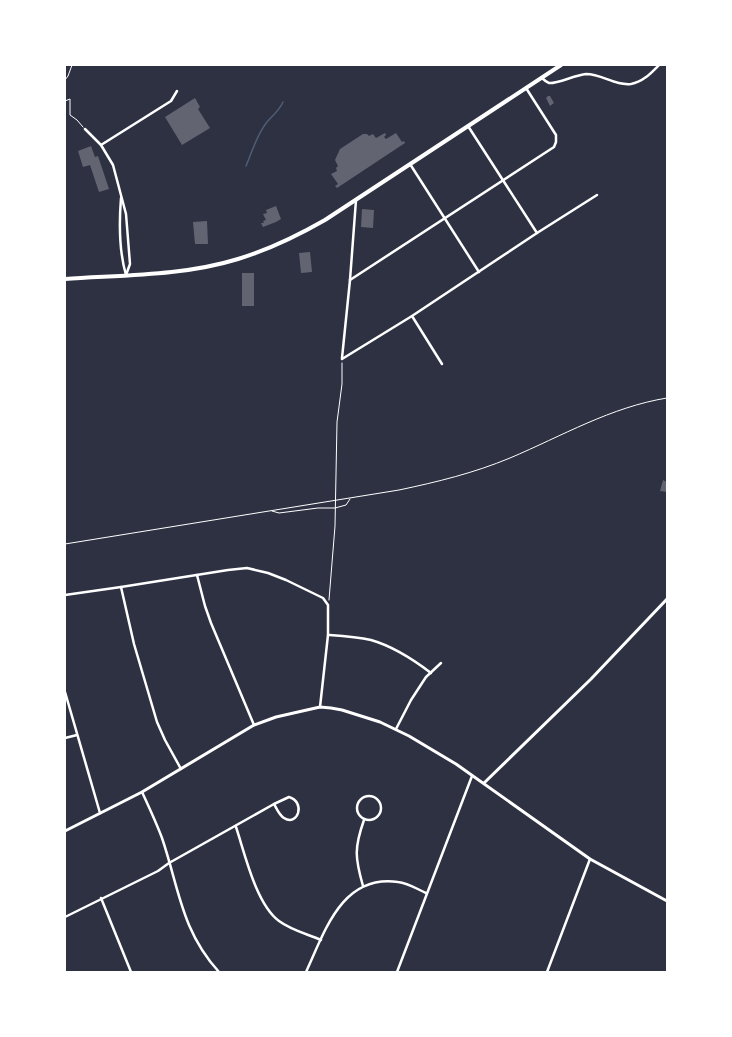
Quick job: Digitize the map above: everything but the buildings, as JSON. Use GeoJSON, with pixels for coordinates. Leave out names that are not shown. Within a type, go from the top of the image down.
{"type":"FeatureCollection","features":[{"type":"Feature","properties":{"kind":"main road"},"geometry":{"type":"LineString","coordinates":[[65,279],[189,269],[238,259],[278,244],[301,234],[325,220],[561,65]]}},
{"type":"Feature","properties":{"kind":"street"},"geometry":{"type":"LineString","coordinates":[[542,78],[546,82],[552,83],[574,76],[589,74],[619,84],[631,84],[646,77],[659,65]]}},
{"type":"Feature","properties":{"kind":"street"},"geometry":{"type":"LineString","coordinates":[[350,280],[554,147],[556,135],[526,88]]}},
{"type":"Feature","properties":{"kind":"street"},"geometry":{"type":"LineString","coordinates":[[101,145],[171,101],[177,91]]}},
{"type":"Feature","properties":{"kind":"street"},"geometry":{"type":"LineString","coordinates":[[468,126],[537,233]]}},
{"type":"Feature","properties":{"kind":"street"},"geometry":{"type":"LineString","coordinates":[[85,129],[101,145],[113,165],[126,214],[130,264],[126,275]]}},
{"type":"Feature","properties":{"kind":"street"},"geometry":{"type":"LineString","coordinates":[[410,164],[479,272]]}},
{"type":"Feature","properties":{"kind":"street"},"geometry":{"type":"LineString","coordinates":[[342,359],[412,316],[597,195]]}},
{"type":"Feature","properties":{"kind":"street"},"geometry":{"type":"LineString","coordinates":[[121,197],[120,214],[123,263],[126,275]]}},
{"type":"Feature","properties":{"kind":"street"},"geometry":{"type":"LineString","coordinates":[[342,359],[356,200]]}},
{"type":"Feature","properties":{"kind":"street"},"geometry":{"type":"LineString","coordinates":[[412,316],[442,364]]}},
{"type":"Feature","properties":{"kind":"street"},"geometry":{"type":"LineString","coordinates":[[65,595],[247,568],[256,569],[286,580],[323,598],[328,605],[328,635],[320,707]]}},
{"type":"Feature","properties":{"kind":"street"},"geometry":{"type":"LineString","coordinates":[[197,575],[211,623],[254,725]]}},
{"type":"Feature","properties":{"kind":"street"},"geometry":{"type":"LineString","coordinates":[[121,587],[134,644],[157,722],[181,769]]}},
{"type":"Feature","properties":{"kind":"street"},"geometry":{"type":"LineString","coordinates":[[484,783],[591,679],[667,599]]}},
{"type":"Feature","properties":{"kind":"street"},"geometry":{"type":"LineString","coordinates":[[328,635],[346,636],[373,641],[423,666],[431,673]]}},
{"type":"Feature","properties":{"kind":"street"},"geometry":{"type":"LineString","coordinates":[[396,729],[411,700],[426,677],[441,663]]}},
{"type":"Feature","properties":{"kind":"street"},"geometry":{"type":"LineString","coordinates":[[65,692],[76,735],[100,813]]}},
{"type":"Feature","properties":{"kind":"street"},"geometry":{"type":"LineString","coordinates":[[65,831],[142,792],[254,725],[276,717],[320,707],[342,710],[380,722],[396,729],[456,764],[590,859],[667,901]]}},
{"type":"Feature","properties":{"kind":"street"},"geometry":{"type":"LineString","coordinates":[[65,738],[76,735]]}},
{"type":"Feature","properties":{"kind":"street"},"geometry":{"type":"LineString","coordinates":[[397,972],[472,776]]}},
{"type":"Feature","properties":{"kind":"street"},"geometry":{"type":"LineString","coordinates":[[142,792],[161,837],[187,922],[208,960],[218,972]]}},
{"type":"Feature","properties":{"kind":"street"},"geometry":{"type":"LineString","coordinates":[[366,795],[374,796],[379,804],[379,815],[374,820],[364,820],[357,811],[359,799],[366,795]]}},
{"type":"Feature","properties":{"kind":"street"},"geometry":{"type":"LineString","coordinates":[[65,917],[158,871],[236,827],[274,804],[285,798],[292,798],[299,806],[298,814],[293,820],[284,818],[274,804]]}},
{"type":"Feature","properties":{"kind":"street"},"geometry":{"type":"LineString","coordinates":[[363,886],[357,864],[356,849],[358,837],[364,820]]}},
{"type":"Feature","properties":{"kind":"street"},"geometry":{"type":"LineString","coordinates":[[236,827],[256,888],[265,907],[281,922],[321,940]]}},
{"type":"Feature","properties":{"kind":"street"},"geometry":{"type":"LineString","coordinates":[[547,972],[590,859]]}},
{"type":"Feature","properties":{"kind":"street"},"geometry":{"type":"LineString","coordinates":[[306,972],[335,914],[345,899],[363,886],[384,881],[399,882],[426,893]]}},
{"type":"Feature","properties":{"kind":"street"},"geometry":{"type":"LineString","coordinates":[[101,898],[131,972]]}},
{"type":"Feature","properties":{"kind":"path"},"geometry":{"type":"LineString","coordinates":[[65,80],[72,65]]}},
{"type":"Feature","properties":{"kind":"path"},"geometry":{"type":"LineString","coordinates":[[65,101],[70,99],[70,115],[85,129]]}},
{"type":"Feature","properties":{"kind":"path"},"geometry":{"type":"LineString","coordinates":[[328,605],[335,526],[336,422],[342,384],[342,359]]}},
{"type":"Feature","properties":{"kind":"path"},"geometry":{"type":"LineString","coordinates":[[65,544],[399,490],[449,479],[480,470],[512,457],[615,411],[637,404],[667,398]]}},
{"type":"Feature","properties":{"kind":"path"},"geometry":{"type":"LineString","coordinates":[[271,511],[279,513],[318,508],[335,508],[346,505],[351,498]]}},
{"type":"Feature","properties":{"kind":"waterway"},"geometry":{"type":"LineString","coordinates":[[246,166],[260,132],[280,108],[283,102]]}}]}
